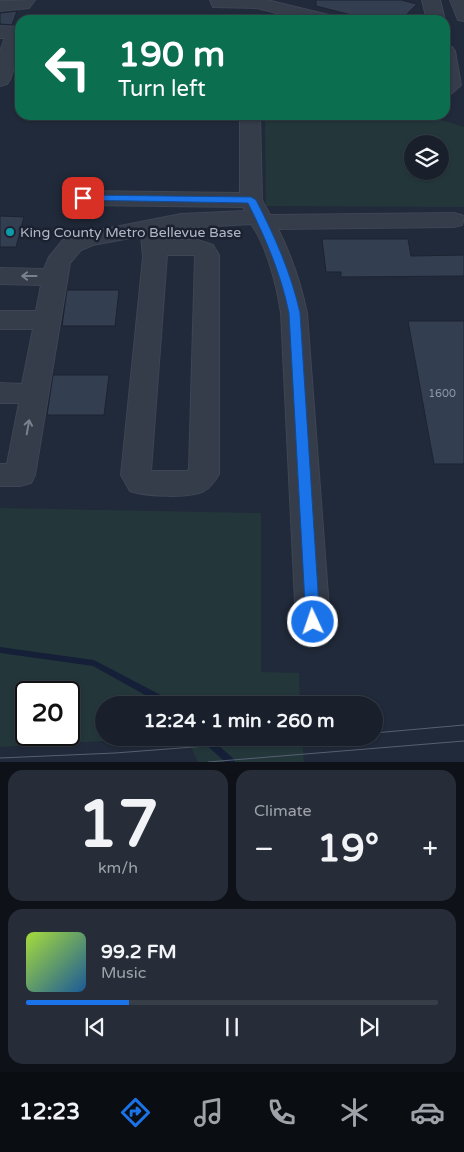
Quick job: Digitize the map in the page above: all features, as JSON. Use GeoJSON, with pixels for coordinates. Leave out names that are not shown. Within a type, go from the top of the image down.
{"type":"FeatureCollection","features":[{"type":"Feature","properties":{"kind":"street"},"geometry":{"type":"LineString","coordinates":[[0,6],[23,4],[26,0]]}},
{"type":"Feature","properties":{"kind":"street"},"geometry":{"type":"LineString","coordinates":[[219,0],[219,3],[249,8],[257,3],[306,15]]}},
{"type":"Feature","properties":{"kind":"street"},"geometry":{"type":"LineString","coordinates":[[431,0],[435,15]]}},
{"type":"Feature","properties":{"kind":"street"},"geometry":{"type":"LineString","coordinates":[[459,0],[464,16]]}},
{"type":"Feature","properties":{"kind":"street"},"geometry":{"type":"LineString","coordinates":[[0,32],[15,32]]}},
{"type":"Feature","properties":{"kind":"street"},"geometry":{"type":"LineString","coordinates":[[0,80],[4,56],[15,34]]}},
{"type":"Feature","properties":{"kind":"street"},"geometry":{"type":"LineString","coordinates":[[250,120],[257,213],[273,243],[290,290],[294,313],[313,622]]}},
{"type":"Feature","properties":{"kind":"street"},"geometry":{"type":"LineString","coordinates":[[83,198],[257,213],[454,220]]}},
{"type":"Feature","properties":{"kind":"street"},"geometry":{"type":"LineString","coordinates":[[152,237],[181,221],[257,213]]}},
{"type":"Feature","properties":{"kind":"street"},"geometry":{"type":"LineString","coordinates":[[10,475],[34,394],[58,262],[72,245],[87,239],[140,230],[152,237],[204,250],[206,255],[204,474],[193,483],[141,483],[136,476],[152,237]]}},
{"type":"Feature","properties":{"kind":"street"},"geometry":{"type":"LineString","coordinates":[[0,276],[55,277]]}},
{"type":"Feature","properties":{"kind":"street"},"geometry":{"type":"LineString","coordinates":[[0,320],[48,320]]}},
{"type":"Feature","properties":{"kind":"street"},"geometry":{"type":"LineString","coordinates":[[0,393],[34,394]]}},
{"type":"Feature","properties":{"kind":"green space"},"geometry":{"type":"Polygon","coordinates":[[[265,120],[442,120],[464,127],[464,207],[266,206],[265,120]]]}},
{"type":"Feature","properties":{"kind":"green space"},"geometry":{"type":"Polygon","coordinates":[[[0,508],[261,513],[261,672],[299,673],[300,696],[95,696],[95,741],[80,742],[80,681],[15,681],[15,746],[17,746],[0,747],[0,508]]]}},
{"type":"Feature","properties":{"kind":"green space"},"geometry":{"type":"Polygon","coordinates":[[[191,746],[303,746],[304,762],[198,762],[191,746]]]}},
{"type":"Feature","properties":{"kind":"building"},"geometry":{"type":"Polygon","coordinates":[[[316,0],[401,0],[417,4],[406,15],[351,15],[316,6],[316,0]]]}},
{"type":"Feature","properties":{"kind":"building"},"geometry":{"type":"Polygon","coordinates":[[[17,11],[12,25],[0,24],[0,13],[17,11]]]}},
{"type":"Feature","properties":{"kind":"building","name":"King County Metro Bellevue Base"},"geometry":{"type":"Polygon","coordinates":[[[0,216],[24,217],[16,247],[0,247],[0,216]]]}},
{"type":"Feature","properties":{"kind":"building"},"geometry":{"type":"Polygon","coordinates":[[[322,239],[408,239],[411,256],[464,255],[464,276],[341,277],[341,272],[326,272],[322,239]]]}},
{"type":"Feature","properties":{"kind":"building"},"geometry":{"type":"Polygon","coordinates":[[[67,290],[119,290],[115,326],[62,326],[67,290]]]}},
{"type":"Feature","properties":{"kind":"building"},"geometry":{"type":"Polygon","coordinates":[[[408,321],[464,321],[464,464],[434,464],[408,321]]]}},
{"type":"Feature","properties":{"kind":"building"},"geometry":{"type":"Polygon","coordinates":[[[53,375],[109,375],[104,415],[47,415],[53,375]]]}},
{"type":"Feature","properties":{"kind":"waterway"},"geometry":{"type":"LineString","coordinates":[[0,650],[94,663],[154,696]]}},
{"type":"Feature","properties":{"kind":"waterway"},"geometry":{"type":"LineString","coordinates":[[214,746],[231,762]]}},
{"type":"Feature","properties":{"kind":"tram line"},"geometry":{"type":"LineString","coordinates":[[383,732],[464,725]]}},
{"type":"Feature","properties":{"kind":"tram line"},"geometry":{"type":"LineString","coordinates":[[208,762],[464,741]]}},
{"type":"Feature","properties":{"kind":"tram line"},"geometry":{"type":"LineString","coordinates":[[0,758],[115,753],[207,746]]}},
{"type":"Feature","properties":{"kind":"place","name":"King County Metro Bellevue Base"},"geometry":{"type":"Point","coordinates":[10,232]}},
{"type":"Feature","properties":{"kind":"route"},"geometry":{"type":"LineString","coordinates":[[83,198],[251,200],[259,219],[273,243],[290,290],[294,313],[313,622]]}}]}
